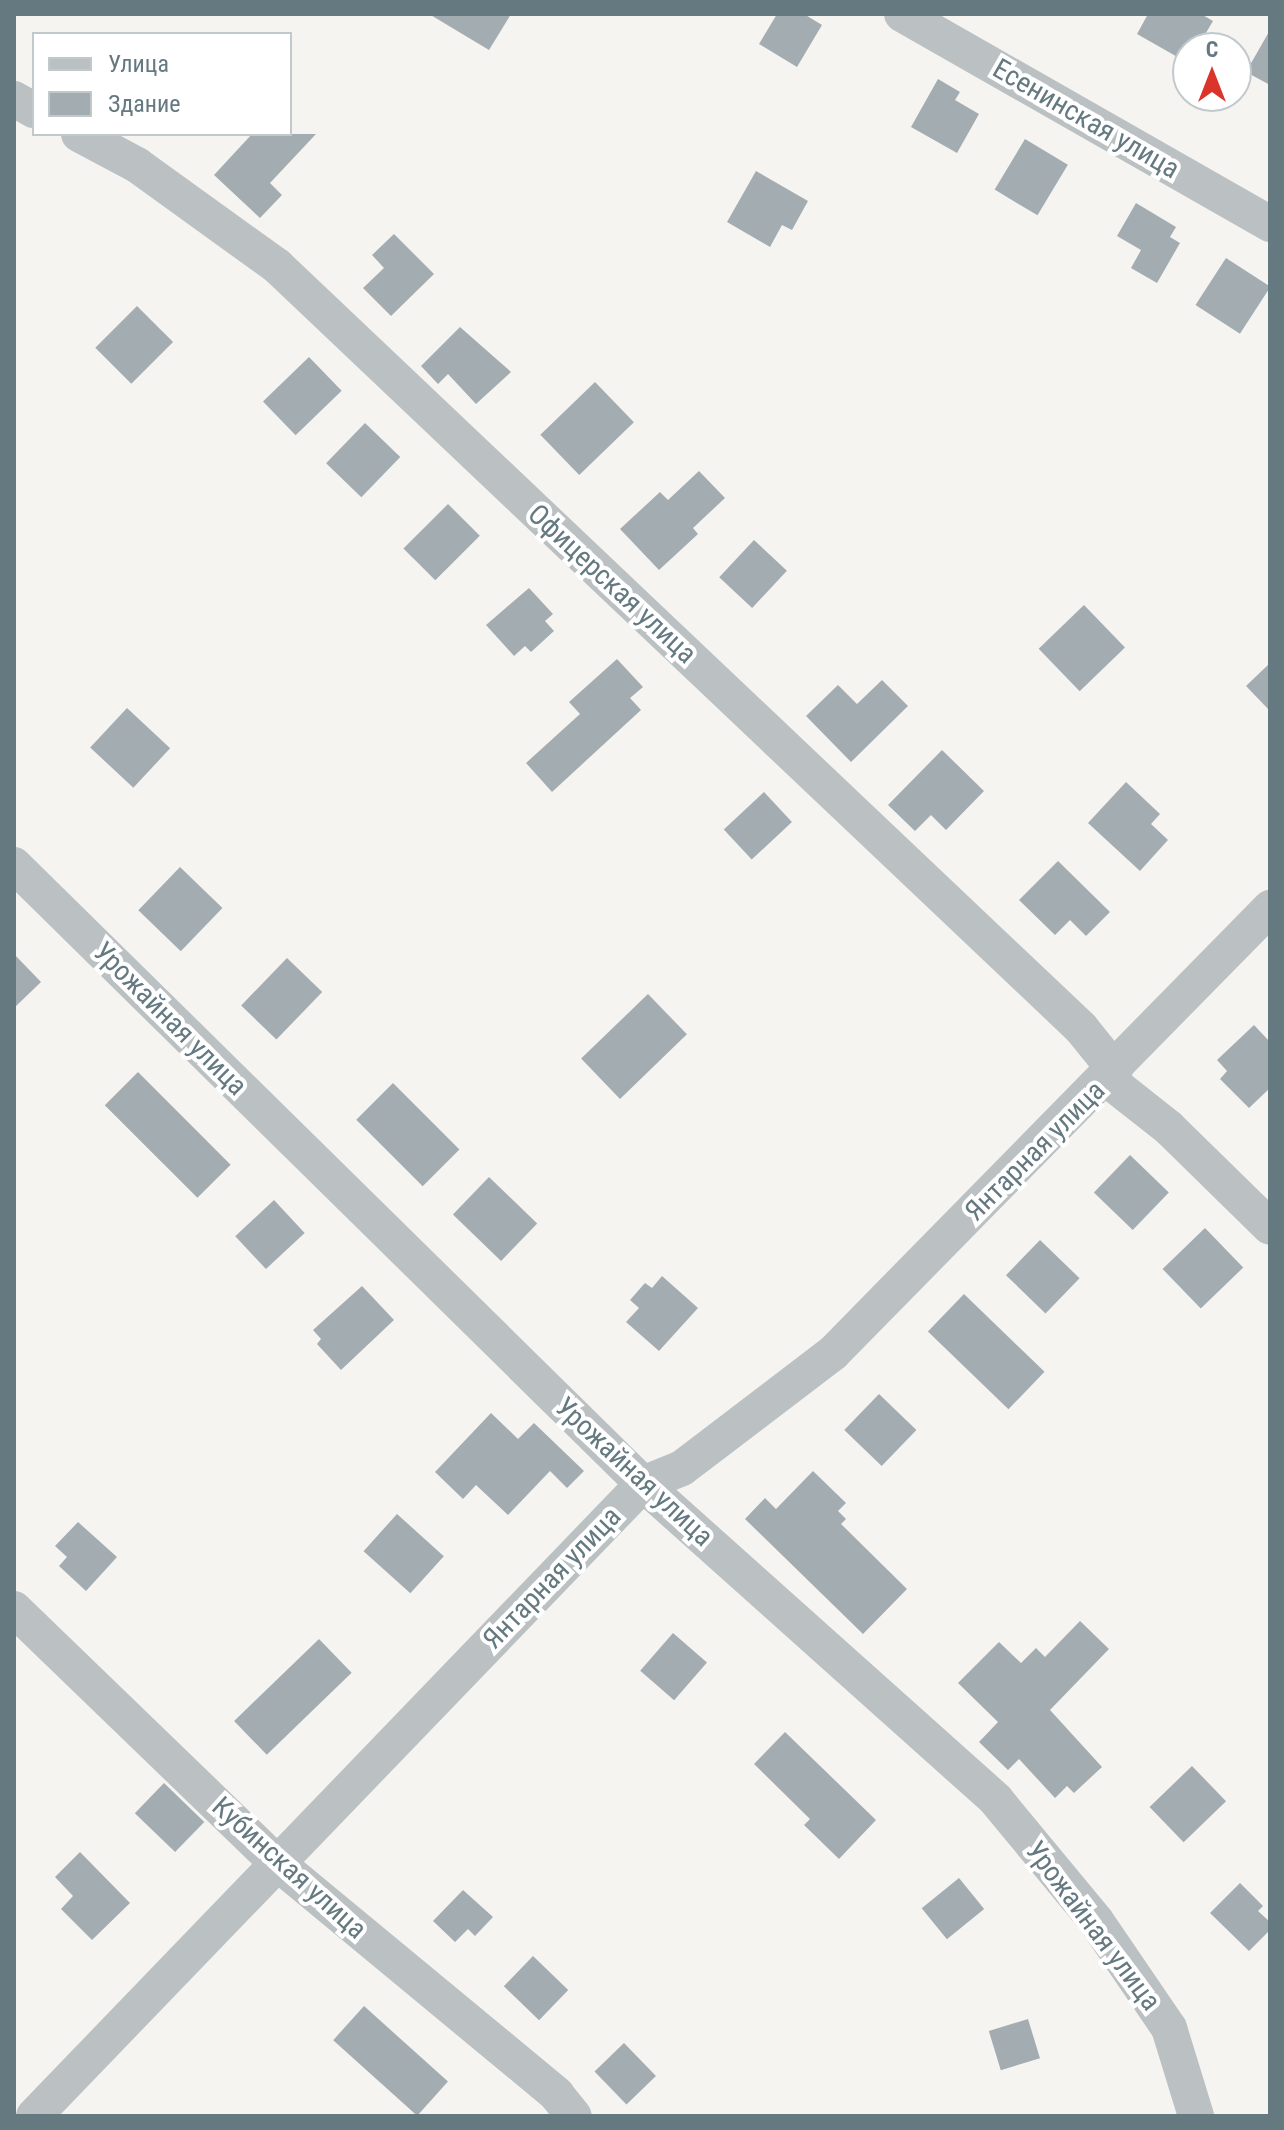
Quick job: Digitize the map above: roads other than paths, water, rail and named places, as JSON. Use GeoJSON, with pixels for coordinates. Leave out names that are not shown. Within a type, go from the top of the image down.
{"type":"FeatureCollection","features":[{"type":"Feature","properties":{"kind":"street","name":"Есенинская улица"},"geometry":{"type":"LineString","coordinates":[[902,14],[1270,224]]}},
{"type":"Feature","properties":{"kind":"street"},"geometry":{"type":"LineString","coordinates":[[14,99],[32,109]]}},
{"type":"Feature","properties":{"kind":"street","name":"Офицерская улица"},"geometry":{"type":"LineString","coordinates":[[83,136],[137,165],[277,266],[1081,1028],[1111,1075],[1270,1227]]}},
{"type":"Feature","properties":{"kind":"street","name":"Урожайная улица"},"geometry":{"type":"LineString","coordinates":[[14,865],[643,1484],[996,1800],[1096,1921],[1169,2028],[1196,2116]]}},
{"type":"Feature","properties":{"kind":"street","name":"Янтарная улица"},"geometry":{"type":"LineString","coordinates":[[34,2116],[643,1484],[682,1468],[833,1353],[1111,1075],[1270,908]]}},
{"type":"Feature","properties":{"kind":"street","name":"Кубинская улица"},"geometry":{"type":"LineString","coordinates":[[14,1609],[276,1862],[556,2094],[574,2116]]}}]}
